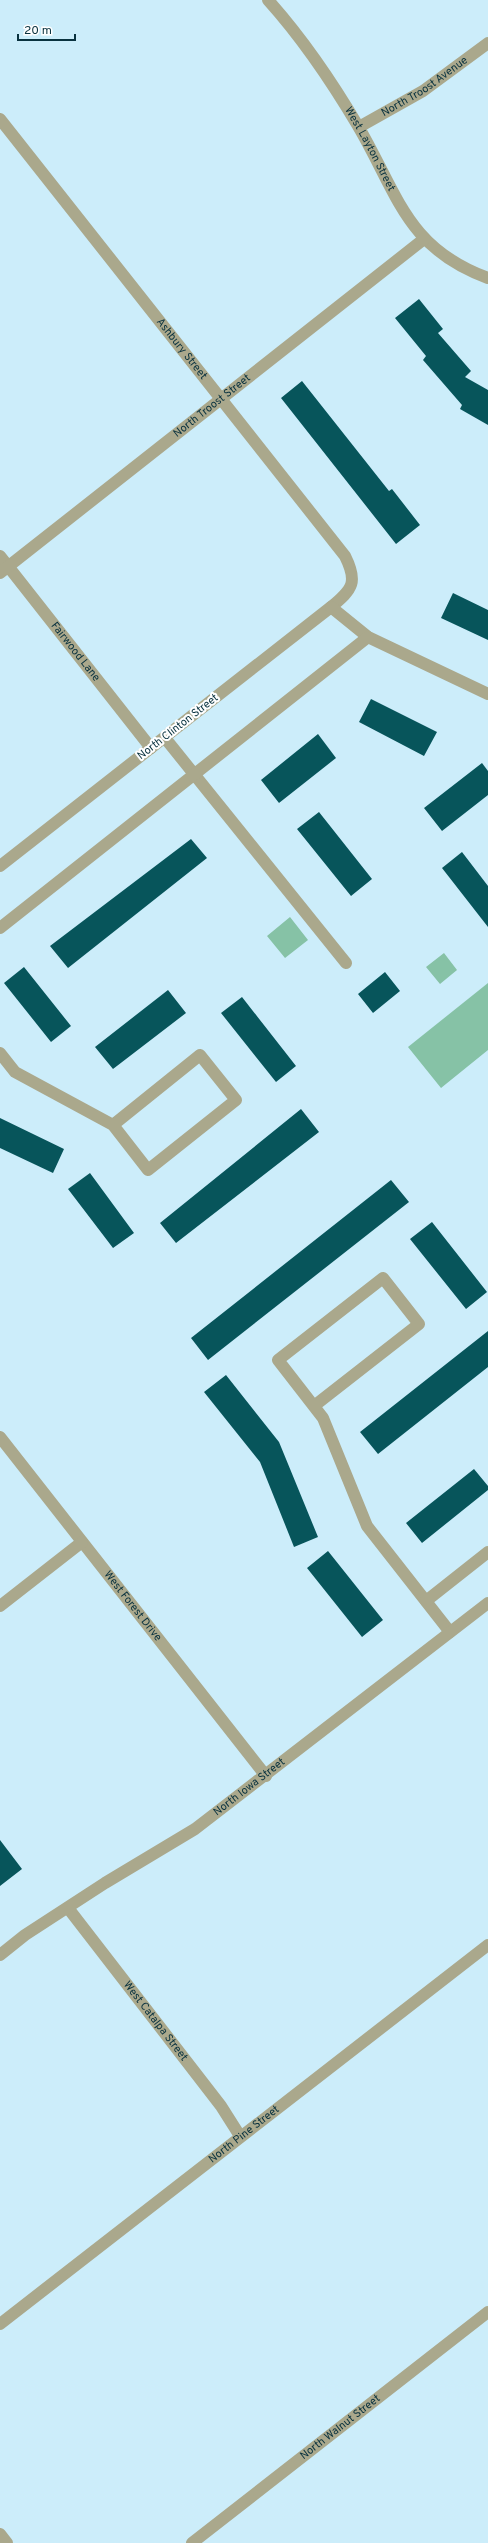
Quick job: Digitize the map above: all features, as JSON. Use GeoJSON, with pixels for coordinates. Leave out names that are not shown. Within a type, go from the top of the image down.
{"type":"FeatureCollection","features":[{"type":"Feature","properties":{"kind":"street","name":"West Layton Street"},"geometry":{"type":"LineString","coordinates":[[268,0],[329,78],[359,127],[398,204],[424,239],[437,251],[456,264],[488,278]]}},
{"type":"Feature","properties":{"kind":"street","name":"North Troost Avenue"},"geometry":{"type":"LineString","coordinates":[[359,127],[423,91],[488,43]]}},
{"type":"Feature","properties":{"kind":"street","name":"Ashbury Street"},"geometry":{"type":"LineString","coordinates":[[0,119],[345,556],[353,571],[353,584]]}},
{"type":"Feature","properties":{"kind":"street","name":"North Troost Street"},"geometry":{"type":"LineString","coordinates":[[4,570],[222,400],[424,239]]}},
{"type":"Feature","properties":{"kind":"street","name":"Fairwood Lane"},"geometry":{"type":"LineString","coordinates":[[0,556],[4,570],[151,748]]}},
{"type":"Feature","properties":{"kind":"street","name":"North Clinton Street"},"geometry":{"type":"LineString","coordinates":[[0,866],[331,607],[343,597],[353,584]]}},
{"type":"Feature","properties":{"kind":"street"},"geometry":{"type":"LineString","coordinates":[[331,607],[368,637],[488,694]]}},
{"type":"Feature","properties":{"kind":"street"},"geometry":{"type":"LineString","coordinates":[[0,928],[368,637]]}},
{"type":"Feature","properties":{"kind":"street"},"geometry":{"type":"LineString","coordinates":[[165,738],[346,964]]}},
{"type":"Feature","properties":{"kind":"street"},"geometry":{"type":"LineString","coordinates":[[0,1053],[15,1072],[113,1125],[148,1170],[236,1100],[200,1055],[113,1125]]}},
{"type":"Feature","properties":{"kind":"street"},"geometry":{"type":"LineString","coordinates":[[314,1406],[419,1324],[383,1278],[278,1360],[323,1418],[367,1526],[450,1632]]}},
{"type":"Feature","properties":{"kind":"street","name":"West Forest Drive"},"geometry":{"type":"LineString","coordinates":[[2,1445],[82,1542],[266,1776]]}},
{"type":"Feature","properties":{"kind":"street"},"geometry":{"type":"LineString","coordinates":[[0,1606],[82,1542]]}},
{"type":"Feature","properties":{"kind":"street"},"geometry":{"type":"LineString","coordinates":[[426,1601],[488,1552]]}},
{"type":"Feature","properties":{"kind":"street","name":"North Iowa Street"},"geometry":{"type":"LineString","coordinates":[[0,1955],[25,1935],[195,1829],[266,1776],[488,1603]]}},
{"type":"Feature","properties":{"kind":"street","name":"West Catalpa Street"},"geometry":{"type":"LineString","coordinates":[[68,1908],[221,2106],[240,2136]]}},
{"type":"Feature","properties":{"kind":"street","name":"North Pine Street"},"geometry":{"type":"LineString","coordinates":[[0,2324],[240,2136],[488,1945]]}},
{"type":"Feature","properties":{"kind":"street","name":"North Walnut Street"},"geometry":{"type":"LineString","coordinates":[[192,2543],[488,2312]]}},
{"type":"Feature","properties":{"kind":"street"},"geometry":{"type":"LineString","coordinates":[[0,2534],[7,2543]]}},
{"type":"Feature","properties":{"kind":"green space"},"geometry":{"type":"Polygon","coordinates":[[[290,917],[308,940],[285,958],[267,936],[290,917]]]}},
{"type":"Feature","properties":{"kind":"green space"},"geometry":{"type":"Polygon","coordinates":[[[444,953],[457,970],[440,984],[426,967],[444,953]]]}},
{"type":"Feature","properties":{"kind":"green space"},"geometry":{"type":"Polygon","coordinates":[[[488,983],[488,1050],[441,1088],[408,1047],[488,983]]]}},
{"type":"Feature","properties":{"kind":"building"},"geometry":{"type":"Polygon","coordinates":[[[419,299],[443,329],[438,333],[471,371],[465,377],[488,390],[488,425],[460,409],[462,405],[423,360],[426,356],[395,318],[419,299]]]}},
{"type":"Feature","properties":{"kind":"building"},"geometry":{"type":"Polygon","coordinates":[[[302,381],[389,491],[392,489],[420,525],[396,544],[281,398],[302,381]]]}},
{"type":"Feature","properties":{"kind":"building"},"geometry":{"type":"Polygon","coordinates":[[[453,593],[488,610],[488,640],[441,618],[453,593]]]}},
{"type":"Feature","properties":{"kind":"building"},"geometry":{"type":"Polygon","coordinates":[[[371,699],[437,732],[424,756],[359,722],[371,699]]]}},
{"type":"Feature","properties":{"kind":"building"},"geometry":{"type":"Polygon","coordinates":[[[318,734],[336,758],[279,803],[261,780],[318,734]]]}},
{"type":"Feature","properties":{"kind":"building"},"geometry":{"type":"Polygon","coordinates":[[[482,763],[488,771],[488,795],[442,831],[424,808],[482,763]]]}},
{"type":"Feature","properties":{"kind":"building"},"geometry":{"type":"Polygon","coordinates":[[[319,812],[372,879],[351,896],[297,829],[319,812]]]}},
{"type":"Feature","properties":{"kind":"building"},"geometry":{"type":"Polygon","coordinates":[[[191,839],[207,858],[68,968],[50,946],[191,839]]]}},
{"type":"Feature","properties":{"kind":"building"},"geometry":{"type":"Polygon","coordinates":[[[462,852],[488,886],[488,927],[442,868],[462,852]]]}},
{"type":"Feature","properties":{"kind":"building"},"geometry":{"type":"Polygon","coordinates":[[[24,967],[71,1026],[51,1042],[4,983],[24,967]]]}},
{"type":"Feature","properties":{"kind":"building"},"geometry":{"type":"Polygon","coordinates":[[[385,972],[400,991],[373,1013],[358,994],[385,972]]]}},
{"type":"Feature","properties":{"kind":"building"},"geometry":{"type":"Polygon","coordinates":[[[168,990],[186,1013],[113,1069],[95,1047],[168,990]]]}},
{"type":"Feature","properties":{"kind":"building"},"geometry":{"type":"Polygon","coordinates":[[[242,997],[296,1066],[276,1082],[221,1013],[242,997]]]}},
{"type":"Feature","properties":{"kind":"building"},"geometry":{"type":"Polygon","coordinates":[[[301,1109],[319,1132],[176,1243],[160,1223],[301,1109]]]}},
{"type":"Feature","properties":{"kind":"building"},"geometry":{"type":"Polygon","coordinates":[[[0,1118],[64,1149],[53,1173],[0,1148],[0,1118]]]}},
{"type":"Feature","properties":{"kind":"building"},"geometry":{"type":"Polygon","coordinates":[[[90,1173],[134,1233],[113,1248],[68,1189],[90,1173]]]}},
{"type":"Feature","properties":{"kind":"building"},"geometry":{"type":"Polygon","coordinates":[[[391,1180],[409,1202],[208,1360],[191,1338],[391,1180]]]}},
{"type":"Feature","properties":{"kind":"building"},"geometry":{"type":"Polygon","coordinates":[[[432,1222],[487,1292],[466,1309],[410,1239],[432,1222]]]}},
{"type":"Feature","properties":{"kind":"building"},"geometry":{"type":"Polygon","coordinates":[[[488,1331],[488,1367],[378,1454],[360,1432],[488,1331]]]}},
{"type":"Feature","properties":{"kind":"building"},"geometry":{"type":"Polygon","coordinates":[[[226,1375],[279,1442],[318,1537],[294,1547],[260,1462],[204,1392],[226,1375]]]}},
{"type":"Feature","properties":{"kind":"building"},"geometry":{"type":"Polygon","coordinates":[[[474,1469],[488,1486],[488,1490],[422,1543],[406,1523],[474,1469]]]}},
{"type":"Feature","properties":{"kind":"building"},"geometry":{"type":"Polygon","coordinates":[[[328,1551],[383,1620],[362,1637],[307,1568],[328,1551]]]}},
{"type":"Feature","properties":{"kind":"building"},"geometry":{"type":"Polygon","coordinates":[[[0,1840],[22,1869],[0,1886],[0,1840]]]}}]}
